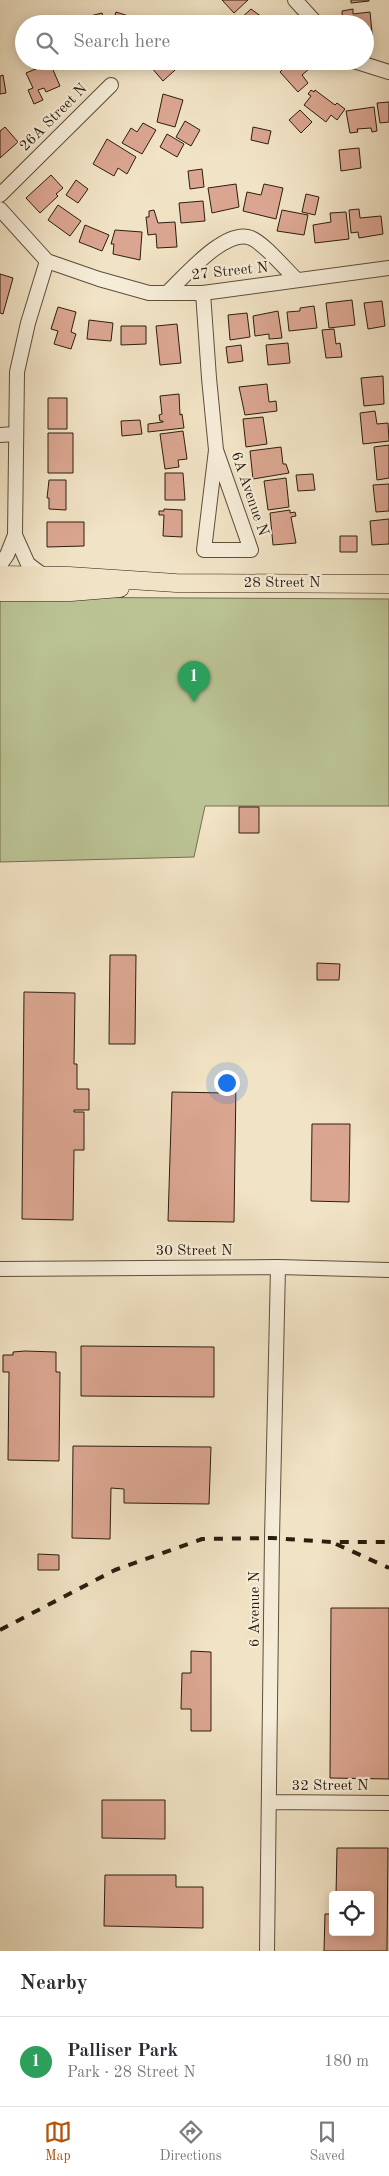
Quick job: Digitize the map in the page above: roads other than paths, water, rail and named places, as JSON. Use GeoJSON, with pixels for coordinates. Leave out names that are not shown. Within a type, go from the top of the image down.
{"type":"FeatureCollection","features":[{"type":"Feature","properties":{"kind":"main road","name":"28 Street N"},"geometry":{"type":"LineString","coordinates":[[0,575],[176,583],[389,584]]}},
{"type":"Feature","properties":{"kind":"main road","name":"28 Street N"},"geometry":{"type":"LineString","coordinates":[[0,592],[71,592],[176,583]]}},
{"type":"Feature","properties":{"kind":"street"},"geometry":{"type":"LineString","coordinates":[[295,0],[309,15]]}},
{"type":"Feature","properties":{"kind":"street"},"geometry":{"type":"LineString","coordinates":[[374,67],[389,72]]}},
{"type":"Feature","properties":{"kind":"street","name":"26A Street N"},"geometry":{"type":"LineString","coordinates":[[0,195],[111,85]]}},
{"type":"Feature","properties":{"kind":"street"},"geometry":{"type":"LineString","coordinates":[[0,209],[47,261],[28,323],[16,372],[15,535],[7,555],[0,565]]}},
{"type":"Feature","properties":{"kind":"street","name":"27 Street N"},"geometry":{"type":"LineString","coordinates":[[167,293],[208,254],[228,240],[240,236],[257,241],[297,280]]}},
{"type":"Feature","properties":{"kind":"street","name":"27 Street N"},"geometry":{"type":"LineString","coordinates":[[47,261],[99,279],[149,293],[203,293],[389,268]]}},
{"type":"Feature","properties":{"kind":"street","name":"6A Avenue N"},"geometry":{"type":"LineString","coordinates":[[203,293],[216,450],[204,550],[251,550],[216,450]]}},
{"type":"Feature","properties":{"kind":"street"},"geometry":{"type":"LineString","coordinates":[[0,434],[15,434]]}},
{"type":"Feature","properties":{"kind":"street"},"geometry":{"type":"LineString","coordinates":[[15,535],[28,564],[44,576]]}},
{"type":"Feature","properties":{"kind":"street","name":"30 Street N"},"geometry":{"type":"LineString","coordinates":[[0,1269],[278,1267],[389,1270]]}},
{"type":"Feature","properties":{"kind":"street","name":"6 Avenue N"},"geometry":{"type":"LineString","coordinates":[[267,1951],[272,1538],[278,1267]]}},
{"type":"Feature","properties":{"kind":"street","name":"32 Street N"},"geometry":{"type":"LineString","coordinates":[[270,1802],[389,1803]]}},
{"type":"Feature","properties":{"kind":"railway"},"geometry":{"type":"LineString","coordinates":[[0,1630],[115,1570],[202,1539],[272,1538],[331,1542],[389,1542]]}},
{"type":"Feature","properties":{"kind":"railway"},"geometry":{"type":"LineString","coordinates":[[336,1544],[389,1568]]}},
{"type":"Feature","properties":{"kind":"place","name":"Palliser Park"},"geometry":{"type":"Point","coordinates":[194,702]}}]}
